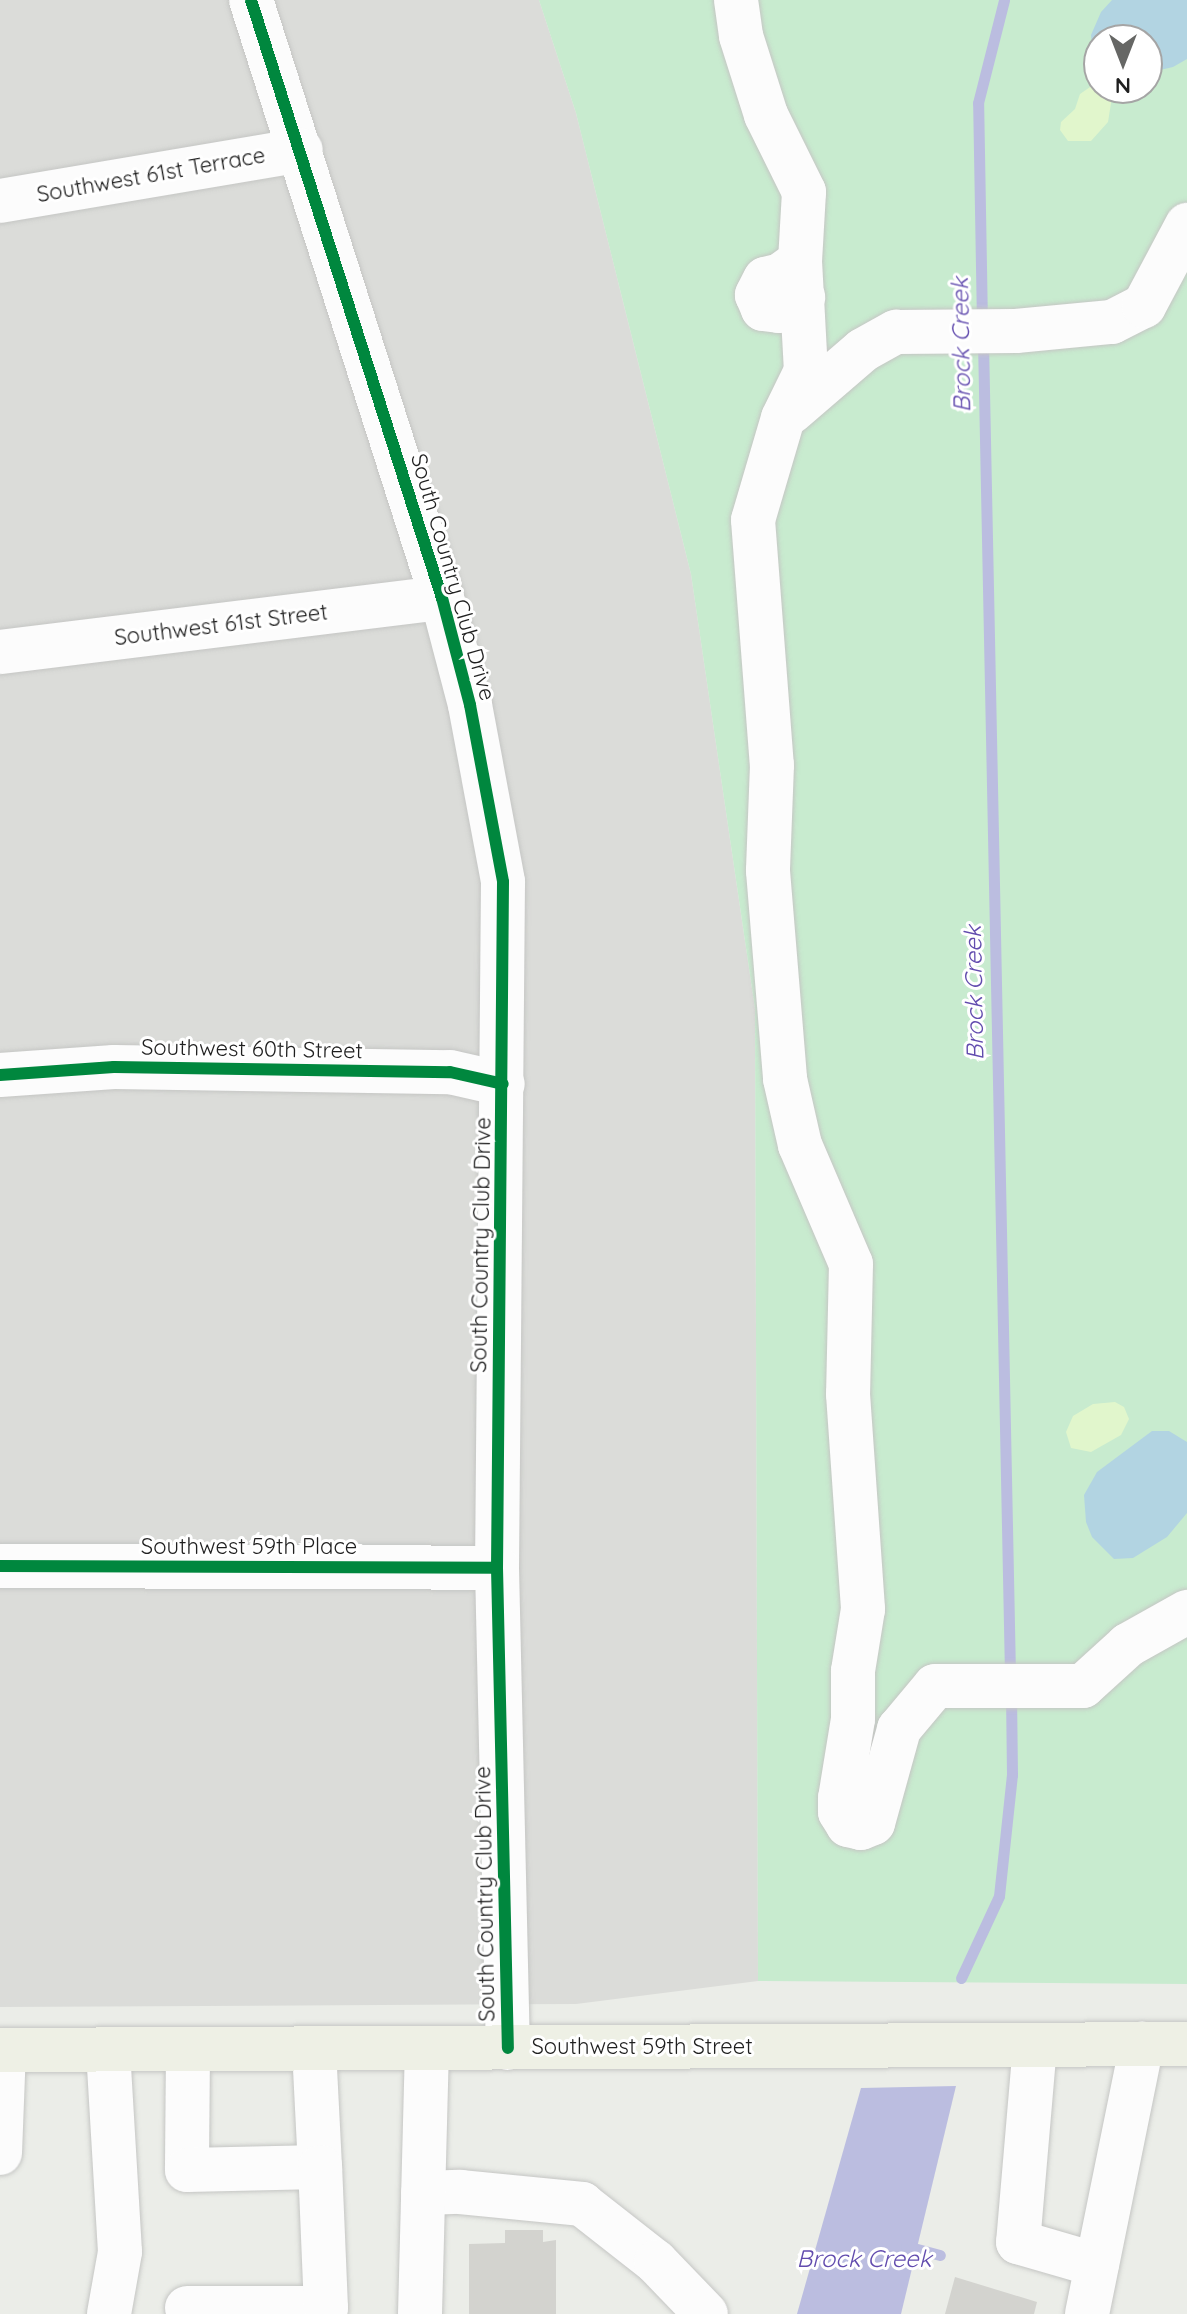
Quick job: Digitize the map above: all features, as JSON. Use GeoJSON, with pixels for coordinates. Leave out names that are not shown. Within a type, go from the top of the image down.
{"type":"FeatureCollection","features":[{"type":"Feature","properties":{"kind":"main road","name":"Southwest 59th Street"},"geometry":{"type":"LineString","coordinates":[[2,2050],[1187,2044]]}},
{"type":"Feature","properties":{"kind":"street","name":"South Country Club Drive"},"geometry":{"type":"LineString","coordinates":[[251,0],[442,598],[470,705],[503,882],[497,1568],[508,2048]]}},
{"type":"Feature","properties":{"kind":"street"},"geometry":{"type":"LineString","coordinates":[[736,0],[741,36],[766,115],[804,192],[802,279],[806,371],[783,418],[753,520],[772,765],[768,871],[785,1079],[800,1145],[851,1264],[848,1394],[863,1609],[853,1671],[853,1719],[840,1812],[848,1825],[861,1828],[873,1823],[899,1729],[935,1686],[1083,1686],[1128,1645],[1187,1612]]}},
{"type":"Feature","properties":{"kind":"street","name":"Southwest 61st Terrace"},"geometry":{"type":"LineString","coordinates":[[0,201],[301,150]]}},
{"type":"Feature","properties":{"kind":"street"},"geometry":{"type":"LineString","coordinates":[[783,418],[863,350],[896,332],[1016,331],[1112,322],[1144,306],[1187,225]]}},
{"type":"Feature","properties":{"kind":"street","name":"Southwest 61st Street"},"geometry":{"type":"LineString","coordinates":[[0,652],[442,598]]}},
{"type":"Feature","properties":{"kind":"street","name":"Southwest 60th Street"},"geometry":{"type":"LineString","coordinates":[[0,1075],[114,1067],[450,1072],[503,1084]]}},
{"type":"Feature","properties":{"kind":"street","name":"Southwest 59th Place"},"geometry":{"type":"LineString","coordinates":[[0,1566],[497,1568]]}},
{"type":"Feature","properties":{"kind":"street"},"geometry":{"type":"LineString","coordinates":[[853,1719],[865,1733],[878,1736],[899,1729]]}},
{"type":"Feature","properties":{"kind":"street"},"geometry":{"type":"LineString","coordinates":[[1087,2314],[1142,2044]]}},
{"type":"Feature","properties":{"kind":"street"},"geometry":{"type":"LineString","coordinates":[[1035,2045],[1018,2242],[1097,2265]]}},
{"type":"Feature","properties":{"kind":"street"},"geometry":{"type":"LineString","coordinates":[[420,2314],[427,2048]]}},
{"type":"Feature","properties":{"kind":"street"},"geometry":{"type":"LineString","coordinates":[[187,2308],[326,2308],[314,2049]]}},
{"type":"Feature","properties":{"kind":"street"},"geometry":{"type":"LineString","coordinates":[[0,2153],[2,2050]]}},
{"type":"Feature","properties":{"kind":"street"},"geometry":{"type":"LineString","coordinates":[[108,2050],[120,2252],[109,2314]]}},
{"type":"Feature","properties":{"kind":"street"},"geometry":{"type":"LineString","coordinates":[[188,2050],[187,2170],[320,2167]]}},
{"type":"Feature","properties":{"kind":"street"},"geometry":{"type":"LineString","coordinates":[[423,2193],[460,2192],[582,2204],[656,2262],[706,2314]]}},
{"type":"Feature","properties":{"kind":"shaded area"},"geometry":{"type":"Polygon","coordinates":[[[0,0],[539,0],[576,113],[691,574],[755,1009],[758,1981],[576,2004],[0,2007],[0,0]]]}},
{"type":"Feature","properties":{"kind":"shaded area"},"geometry":{"type":"Polygon","coordinates":[[[539,0],[1187,0],[1187,1984],[758,1981],[755,1009],[691,574],[576,113],[539,0]]]}},
{"type":"Feature","properties":{"kind":"shaded area"},"geometry":{"type":"Polygon","coordinates":[[[1112,0],[1187,0],[1187,59],[1163,69],[1163,24],[1096,24],[1112,0]]]}},
{"type":"Feature","properties":{"kind":"shaded area"},"geometry":{"type":"Polygon","coordinates":[[[1152,1431],[1169,1431],[1187,1442],[1187,1513],[1167,1537],[1133,1558],[1114,1559],[1092,1537],[1086,1522],[1084,1495],[1097,1472],[1152,1431]]]}},
{"type":"Feature","properties":{"kind":"sand"},"geometry":{"type":"Polygon","coordinates":[[[1083,92],[1083,104],[1111,104],[1108,122],[1091,141],[1068,141],[1060,130],[1061,122],[1075,109],[1083,92]]]}},
{"type":"Feature","properties":{"kind":"sand"},"geometry":{"type":"Polygon","coordinates":[[[1115,1402],[1124,1407],[1129,1419],[1121,1435],[1091,1452],[1071,1448],[1066,1432],[1073,1416],[1093,1404],[1115,1402]]]}},
{"type":"Feature","properties":{"kind":"water","name":"Brock Creek"},"geometry":{"type":"Polygon","coordinates":[[[956,2086],[901,2314],[797,2314],[861,2088],[956,2086]]]}},
{"type":"Feature","properties":{"kind":"building"},"geometry":{"type":"Polygon","coordinates":[[[505,2230],[543,2230],[543,2242],[556,2240],[556,2314],[469,2314],[469,2244],[505,2243],[505,2230]]]}},
{"type":"Feature","properties":{"kind":"building"},"geometry":{"type":"Polygon","coordinates":[[[955,2277],[1037,2302],[1034,2314],[945,2314],[955,2277]]]}},
{"type":"Feature","properties":{"kind":"waterway","name":"Brock Creek"},"geometry":{"type":"LineString","coordinates":[[982,324],[978,103],[1004,0]]}},
{"type":"Feature","properties":{"kind":"waterway","name":"Brock Creek"},"geometry":{"type":"LineString","coordinates":[[983,341],[1010,1676]]}},
{"type":"Feature","properties":{"kind":"waterway","name":"Brock Creek"},"geometry":{"type":"LineString","coordinates":[[961,1978],[999,1896],[1012,1775],[1011,1693]]}},
{"type":"Feature","properties":{"kind":"waterway"},"geometry":{"type":"LineString","coordinates":[[906,2246],[940,2255]]}},
{"type":"Feature","properties":{"kind":"cycle path"},"geometry":{"type":"LineString","coordinates":[[251,0],[442,598],[470,705],[503,882],[497,1568],[508,2048]]}},
{"type":"Feature","properties":{"kind":"cycle path"},"geometry":{"type":"LineString","coordinates":[[0,1075],[114,1067],[450,1072],[503,1084]]}},
{"type":"Feature","properties":{"kind":"cycle path"},"geometry":{"type":"LineString","coordinates":[[0,1566],[497,1568]]}}]}
